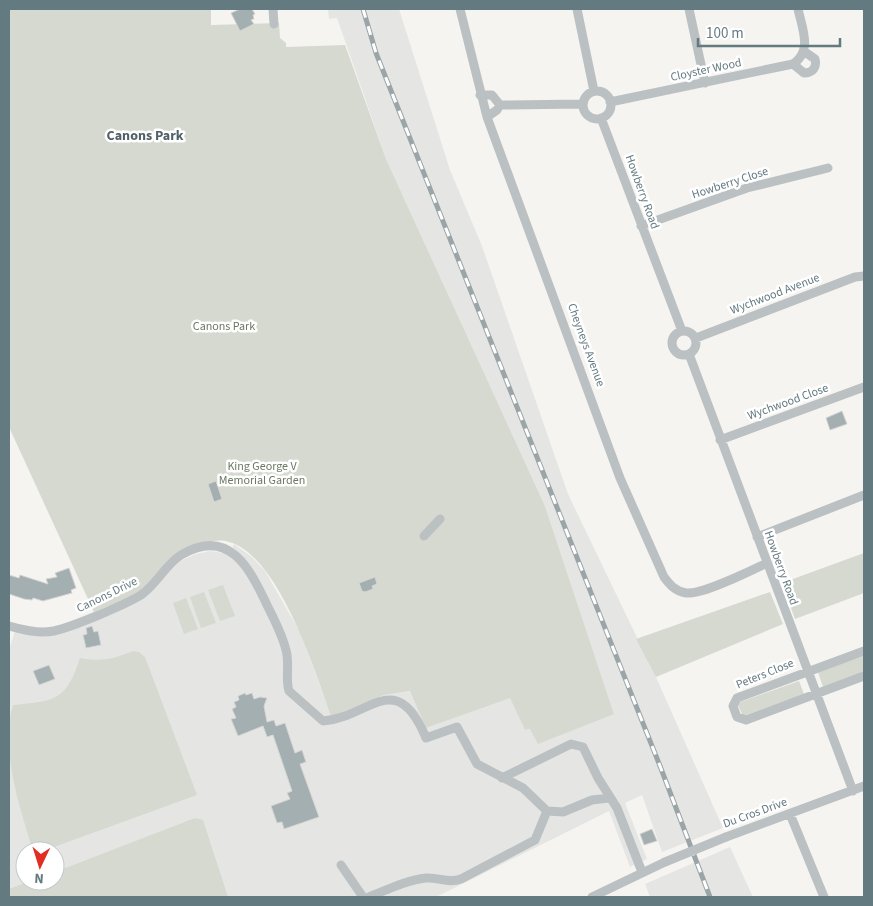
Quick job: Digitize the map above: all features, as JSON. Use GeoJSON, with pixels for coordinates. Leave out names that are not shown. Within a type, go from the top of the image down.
{"type":"FeatureCollection","features":[{"type":"Feature","properties":{"kind":"street"},"geometry":{"type":"LineString","coordinates":[[273,9],[274,24]]}},
{"type":"Feature","properties":{"kind":"street","name":"Cheyneys Avenue"},"geometry":{"type":"LineString","coordinates":[[460,9],[487,117],[620,478],[664,577],[672,588],[686,593],[698,592],[767,563]]}},
{"type":"Feature","properties":{"kind":"street"},"geometry":{"type":"LineString","coordinates":[[577,9],[594,91]]}},
{"type":"Feature","properties":{"kind":"street"},"geometry":{"type":"LineString","coordinates":[[689,9],[705,83]]}},
{"type":"Feature","properties":{"kind":"street"},"geometry":{"type":"LineString","coordinates":[[798,9],[805,52],[815,58],[816,63],[813,71],[804,73],[793,64],[805,52]]}},
{"type":"Feature","properties":{"kind":"street","name":"Cloyster Wood"},"geometry":{"type":"LineString","coordinates":[[610,102],[793,64]]}},
{"type":"Feature","properties":{"kind":"street"},"geometry":{"type":"LineString","coordinates":[[594,91],[606,95],[610,102],[608,113],[602,118],[588,116],[583,104],[587,94],[594,91]]}},
{"type":"Feature","properties":{"kind":"street"},"geometry":{"type":"LineString","coordinates":[[480,95],[492,95],[500,105]]}},
{"type":"Feature","properties":{"kind":"street"},"geometry":{"type":"LineString","coordinates":[[500,105],[583,104]]}},
{"type":"Feature","properties":{"kind":"street"},"geometry":{"type":"LineString","coordinates":[[487,117],[498,110],[500,105]]}},
{"type":"Feature","properties":{"kind":"street","name":"Howberry Road"},"geometry":{"type":"LineString","coordinates":[[602,118],[682,331]]}},
{"type":"Feature","properties":{"kind":"street","name":"Howberry Close"},"geometry":{"type":"LineString","coordinates":[[641,226],[747,188],[828,168]]}},
{"type":"Feature","properties":{"kind":"street","name":"Wychwood Avenue"},"geometry":{"type":"LineString","coordinates":[[696,338],[855,277],[864,276]]}},
{"type":"Feature","properties":{"kind":"street"},"geometry":{"type":"LineString","coordinates":[[682,331],[689,331],[696,338],[695,349],[689,354],[678,353],[673,346],[675,335],[682,331]]}},
{"type":"Feature","properties":{"kind":"street","name":"Howberry Road"},"geometry":{"type":"LineString","coordinates":[[689,354],[756,537],[853,791]]}},
{"type":"Feature","properties":{"kind":"street","name":"Wychwood Close"},"geometry":{"type":"LineString","coordinates":[[720,440],[864,386]]}},
{"type":"Feature","properties":{"kind":"street"},"geometry":{"type":"LineString","coordinates":[[756,537],[864,495]]}},
{"type":"Feature","properties":{"kind":"street"},"geometry":{"type":"LineString","coordinates":[[424,536],[440,518]]}},
{"type":"Feature","properties":{"kind":"street","name":"Canons Drive"},"geometry":{"type":"LineString","coordinates":[[9,626],[44,632],[67,627],[141,594],[170,562],[189,551],[218,546],[231,551],[251,570],[286,651],[289,692],[308,710],[323,721],[329,721],[377,701],[389,699],[398,701],[417,720],[426,738],[457,728],[477,764],[502,778]]}},
{"type":"Feature","properties":{"kind":"street","name":"Peters Close"},"geometry":{"type":"LineString","coordinates":[[864,650],[737,698],[733,706],[738,716],[746,720],[864,676]]}},
{"type":"Feature","properties":{"kind":"street"},"geometry":{"type":"LineString","coordinates":[[502,778],[571,744],[578,744],[587,753],[609,798],[617,808],[642,872]]}},
{"type":"Feature","properties":{"kind":"street"},"geometry":{"type":"LineString","coordinates":[[523,788],[520,778],[526,766]]}},
{"type":"Feature","properties":{"kind":"street"},"geometry":{"type":"LineString","coordinates":[[502,778],[523,788],[547,810],[563,812],[592,800],[609,798]]}},
{"type":"Feature","properties":{"kind":"street","name":"Du Cros Drive"},"geometry":{"type":"LineString","coordinates":[[592,897],[642,872],[726,837],[864,786]]}},
{"type":"Feature","properties":{"kind":"street"},"geometry":{"type":"LineString","coordinates":[[369,897],[419,879],[432,878],[452,882],[461,879],[535,840],[547,810]]}},
{"type":"Feature","properties":{"kind":"street"},"geometry":{"type":"LineString","coordinates":[[790,814],[824,897]]}},
{"type":"Feature","properties":{"kind":"street"},"geometry":{"type":"LineString","coordinates":[[341,865],[363,897]]}},
{"type":"Feature","properties":{"kind":"shaded area"},"geometry":{"type":"Polygon","coordinates":[[[328,9],[399,9],[450,170],[482,246],[568,494],[656,677],[723,828],[662,852],[642,795],[625,803],[647,859],[630,867],[609,811],[436,897],[9,897],[9,650],[15,631],[29,634],[117,610],[180,561],[196,554],[210,551],[230,554],[234,544],[252,557],[265,571],[301,634],[332,718],[384,695],[411,691],[426,728],[510,697],[525,730],[614,714],[545,506],[386,159],[337,18],[329,19],[328,9]]]}},
{"type":"Feature","properties":{"kind":"shaded area"},"geometry":{"type":"Polygon","coordinates":[[[730,847],[753,897],[650,897],[645,884],[730,847]]]}},
{"type":"Feature","properties":{"kind":"green space","name":"Canons Park"},"geometry":{"type":"Polygon","coordinates":[[[9,9],[211,9],[211,25],[279,23],[280,38],[286,43],[286,47],[345,45],[386,159],[545,506],[614,714],[538,744],[530,729],[525,730],[510,698],[426,728],[410,691],[384,695],[332,719],[306,647],[279,592],[264,569],[247,551],[226,541],[212,541],[197,547],[180,558],[139,592],[123,601],[94,612],[9,427],[9,9]]]}},
{"type":"Feature","properties":{"kind":"green space"},"geometry":{"type":"Polygon","coordinates":[[[864,553],[864,593],[795,619],[782,583],[864,553]]]}},
{"type":"Feature","properties":{"kind":"green space"},"geometry":{"type":"Polygon","coordinates":[[[223,585],[235,616],[220,621],[208,590],[223,585]]]}},
{"type":"Feature","properties":{"kind":"green space"},"geometry":{"type":"Polygon","coordinates":[[[204,592],[216,623],[201,628],[190,597],[204,592]]]}},
{"type":"Feature","properties":{"kind":"green space"},"geometry":{"type":"Polygon","coordinates":[[[770,592],[783,624],[656,677],[636,639],[770,592]]]}},
{"type":"Feature","properties":{"kind":"green space"},"geometry":{"type":"Polygon","coordinates":[[[186,598],[198,629],[184,634],[173,603],[186,598]]]}},
{"type":"Feature","properties":{"kind":"green space"},"geometry":{"type":"Polygon","coordinates":[[[133,651],[139,652],[145,657],[197,795],[65,843],[65,841],[30,841],[13,779],[10,760],[10,722],[13,705],[49,700],[57,696],[70,683],[80,658],[94,660],[120,656],[133,651]]]}},
{"type":"Feature","properties":{"kind":"green space"},"geometry":{"type":"Polygon","coordinates":[[[864,656],[864,672],[823,687],[818,672],[864,656]]]}},
{"type":"Feature","properties":{"kind":"green space"},"geometry":{"type":"Polygon","coordinates":[[[799,681],[804,694],[743,716],[737,703],[799,681]]]}},
{"type":"Feature","properties":{"kind":"green space"},"geometry":{"type":"Polygon","coordinates":[[[195,818],[203,820],[228,897],[9,897],[9,889],[15,887],[15,891],[65,891],[65,868],[195,818]]]}},
{"type":"Feature","properties":{"kind":"building"},"geometry":{"type":"Polygon","coordinates":[[[240,9],[252,9],[255,14],[253,15],[254,19],[251,20],[254,24],[240,31],[231,13],[240,9]]]}},
{"type":"Feature","properties":{"kind":"building"},"geometry":{"type":"Polygon","coordinates":[[[842,411],[847,424],[830,430],[826,418],[842,411]]]}},
{"type":"Feature","properties":{"kind":"building"},"geometry":{"type":"Polygon","coordinates":[[[216,481],[222,499],[214,502],[208,484],[216,481]]]}},
{"type":"Feature","properties":{"kind":"building"},"geometry":{"type":"Polygon","coordinates":[[[69,568],[76,588],[71,590],[72,593],[43,601],[33,598],[32,600],[24,599],[9,594],[9,575],[19,578],[20,575],[48,584],[46,579],[57,577],[55,573],[69,568]]]}},
{"type":"Feature","properties":{"kind":"building"},"geometry":{"type":"Polygon","coordinates":[[[375,577],[377,584],[372,586],[373,589],[365,592],[362,591],[359,583],[375,577]]]}},
{"type":"Feature","properties":{"kind":"building"},"geometry":{"type":"Polygon","coordinates":[[[92,626],[94,632],[98,631],[101,645],[86,648],[83,635],[87,634],[86,628],[92,626]]]}},
{"type":"Feature","properties":{"kind":"building"},"geometry":{"type":"Polygon","coordinates":[[[49,665],[55,679],[39,685],[33,671],[49,665]]]}},
{"type":"Feature","properties":{"kind":"building"},"geometry":{"type":"Polygon","coordinates":[[[245,693],[246,695],[252,693],[254,699],[260,697],[267,698],[264,706],[267,722],[274,720],[276,726],[285,723],[295,753],[302,750],[306,762],[300,764],[319,817],[284,829],[282,822],[277,823],[271,806],[290,799],[287,793],[292,791],[273,735],[267,737],[263,726],[238,736],[231,719],[236,718],[232,709],[236,707],[234,702],[239,700],[238,696],[245,693]]]}},
{"type":"Feature","properties":{"kind":"building"},"geometry":{"type":"Polygon","coordinates":[[[652,829],[657,841],[644,845],[640,834],[652,829]]]}},
{"type":"Feature","properties":{"kind":"railway"},"geometry":{"type":"LineString","coordinates":[[363,9],[376,53],[660,766],[710,897]]}},
{"type":"Feature","properties":{"kind":"district","name":"Canons Park"},"geometry":{"type":"Point","coordinates":[145,136]}},
{"type":"Feature","properties":{"kind":"park label","name":"King George V Memorial Garden"},"geometry":{"type":"Point","coordinates":[262,473]}}]}
